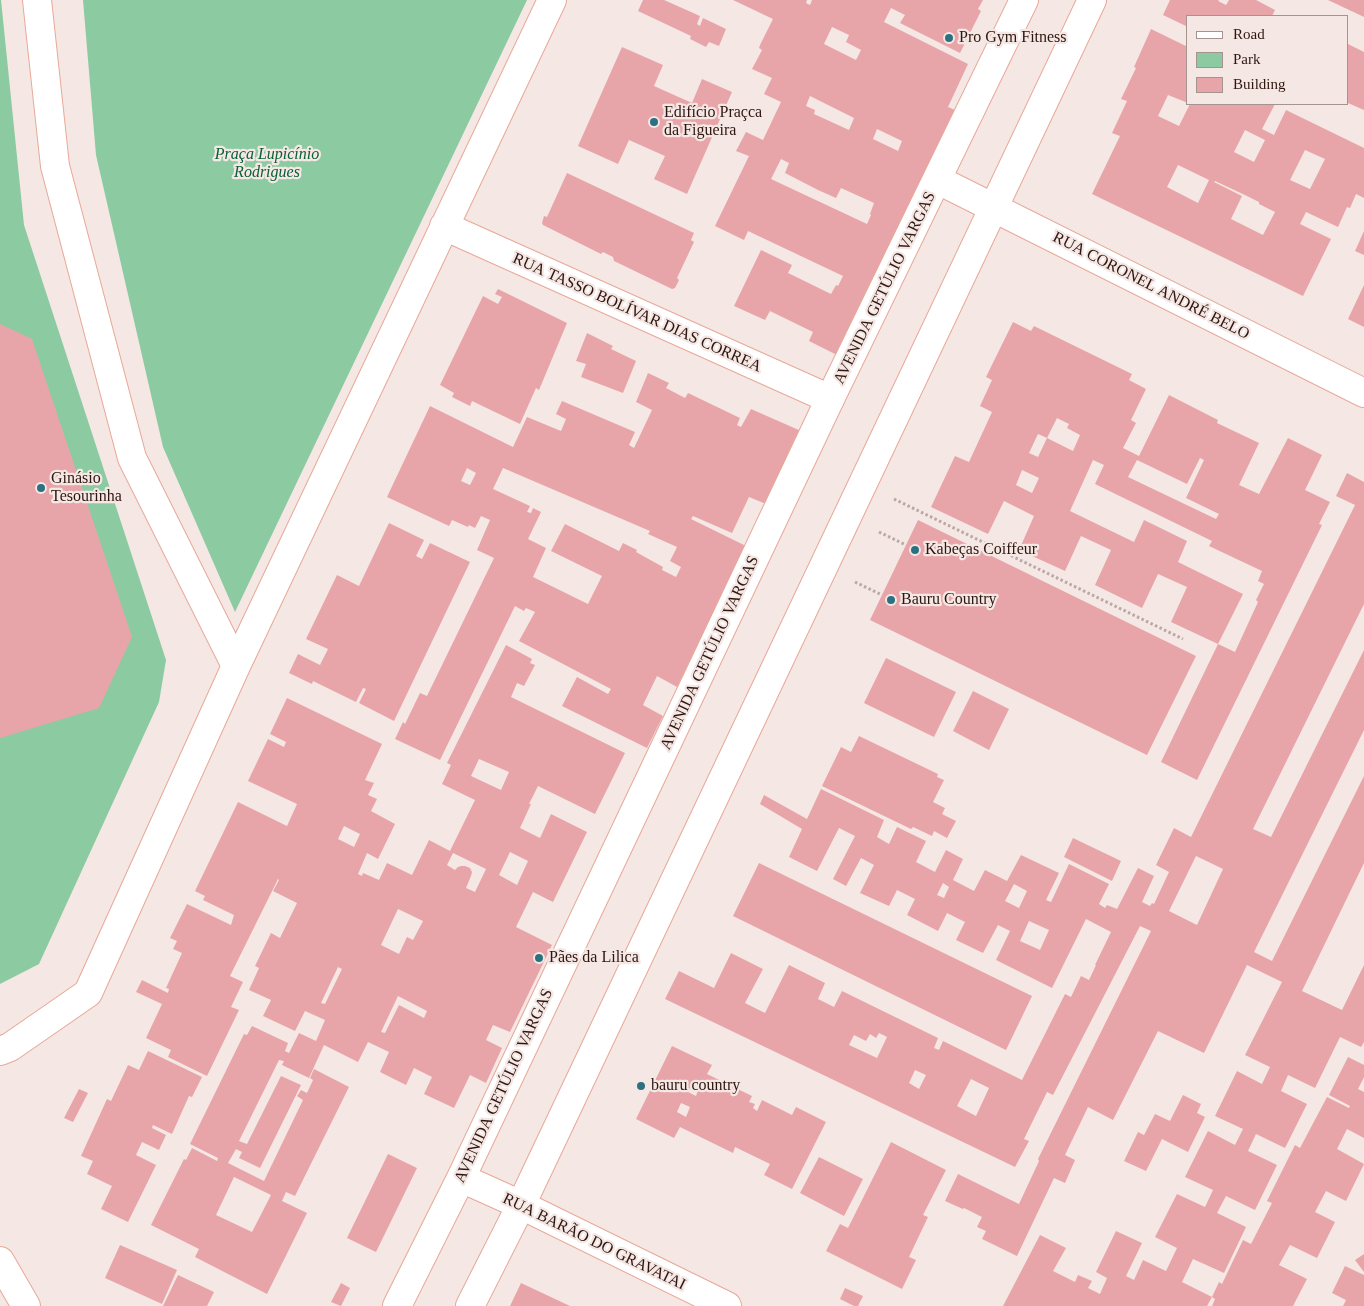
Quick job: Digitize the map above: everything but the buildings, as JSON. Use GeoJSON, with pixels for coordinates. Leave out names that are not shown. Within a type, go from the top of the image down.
{"type":"FeatureCollection","features":[{"type":"Feature","properties":{"kind":"street"},"geometry":{"type":"LineString","coordinates":[[37,0],[55,166],[132,458],[236,666]]}},
{"type":"Feature","properties":{"kind":"street"},"geometry":{"type":"LineString","coordinates":[[0,1051],[10,1047],[88,993],[236,666],[552,0]]}},
{"type":"Feature","properties":{"kind":"street","name":"AVENIDA GETÚLIO VARGAS"},"geometry":{"type":"LineString","coordinates":[[397,1306],[461,1178],[830,400],[1024,0]]}},
{"type":"Feature","properties":{"kind":"street"},"geometry":{"type":"LineString","coordinates":[[470,1306],[520,1205],[1092,0]]}},
{"type":"Feature","properties":{"kind":"street","name":"RUA CORONEL ANDRÉ BELO"},"geometry":{"type":"LineString","coordinates":[[938,180],[1364,393]]}},
{"type":"Feature","properties":{"kind":"street","name":"RUA TASSO BOLÍVAR DIAS CORREA"},"geometry":{"type":"LineString","coordinates":[[444,226],[830,400]]}},
{"type":"Feature","properties":{"kind":"street","name":"RUA BARÃO DO GRAVATAI"},"geometry":{"type":"LineString","coordinates":[[461,1178],[727,1306]]}},
{"type":"Feature","properties":{"kind":"street"},"geometry":{"type":"LineString","coordinates":[[0,1261],[26,1306]]}},
{"type":"Feature","properties":{"kind":"path"},"geometry":{"type":"LineString","coordinates":[[862,483],[1183,639]]}},
{"type":"Feature","properties":{"kind":"green space"},"geometry":{"type":"Polygon","coordinates":[[[0,0],[24,225],[166,660],[159,702],[39,964],[0,984],[0,0]]]}},
{"type":"Feature","properties":{"kind":"green space","name":"Praça Lupicínio Rodrigues"},"geometry":{"type":"Polygon","coordinates":[[[83,0],[527,0],[235,612],[163,447],[96,155],[83,0]]]}},
{"type":"Feature","properties":{"kind":"place","name":"Pro Gym Fitness"},"geometry":{"type":"Point","coordinates":[949,38]}},
{"type":"Feature","properties":{"kind":"place","name":"Edifício Praçca da Figueira"},"geometry":{"type":"Point","coordinates":[654,122]}},
{"type":"Feature","properties":{"kind":"place","name":"Ginásio Tesourinha"},"geometry":{"type":"Point","coordinates":[41,488]}},
{"type":"Feature","properties":{"kind":"place","name":"Kabeças Coiffeur"},"geometry":{"type":"Point","coordinates":[915,550]}},
{"type":"Feature","properties":{"kind":"place","name":"Bauru Country"},"geometry":{"type":"Point","coordinates":[891,600]}},
{"type":"Feature","properties":{"kind":"place","name":"Pães da Lilica"},"geometry":{"type":"Point","coordinates":[539,958]}},
{"type":"Feature","properties":{"kind":"place","name":"bauru country"},"geometry":{"type":"Point","coordinates":[641,1086]}}]}
